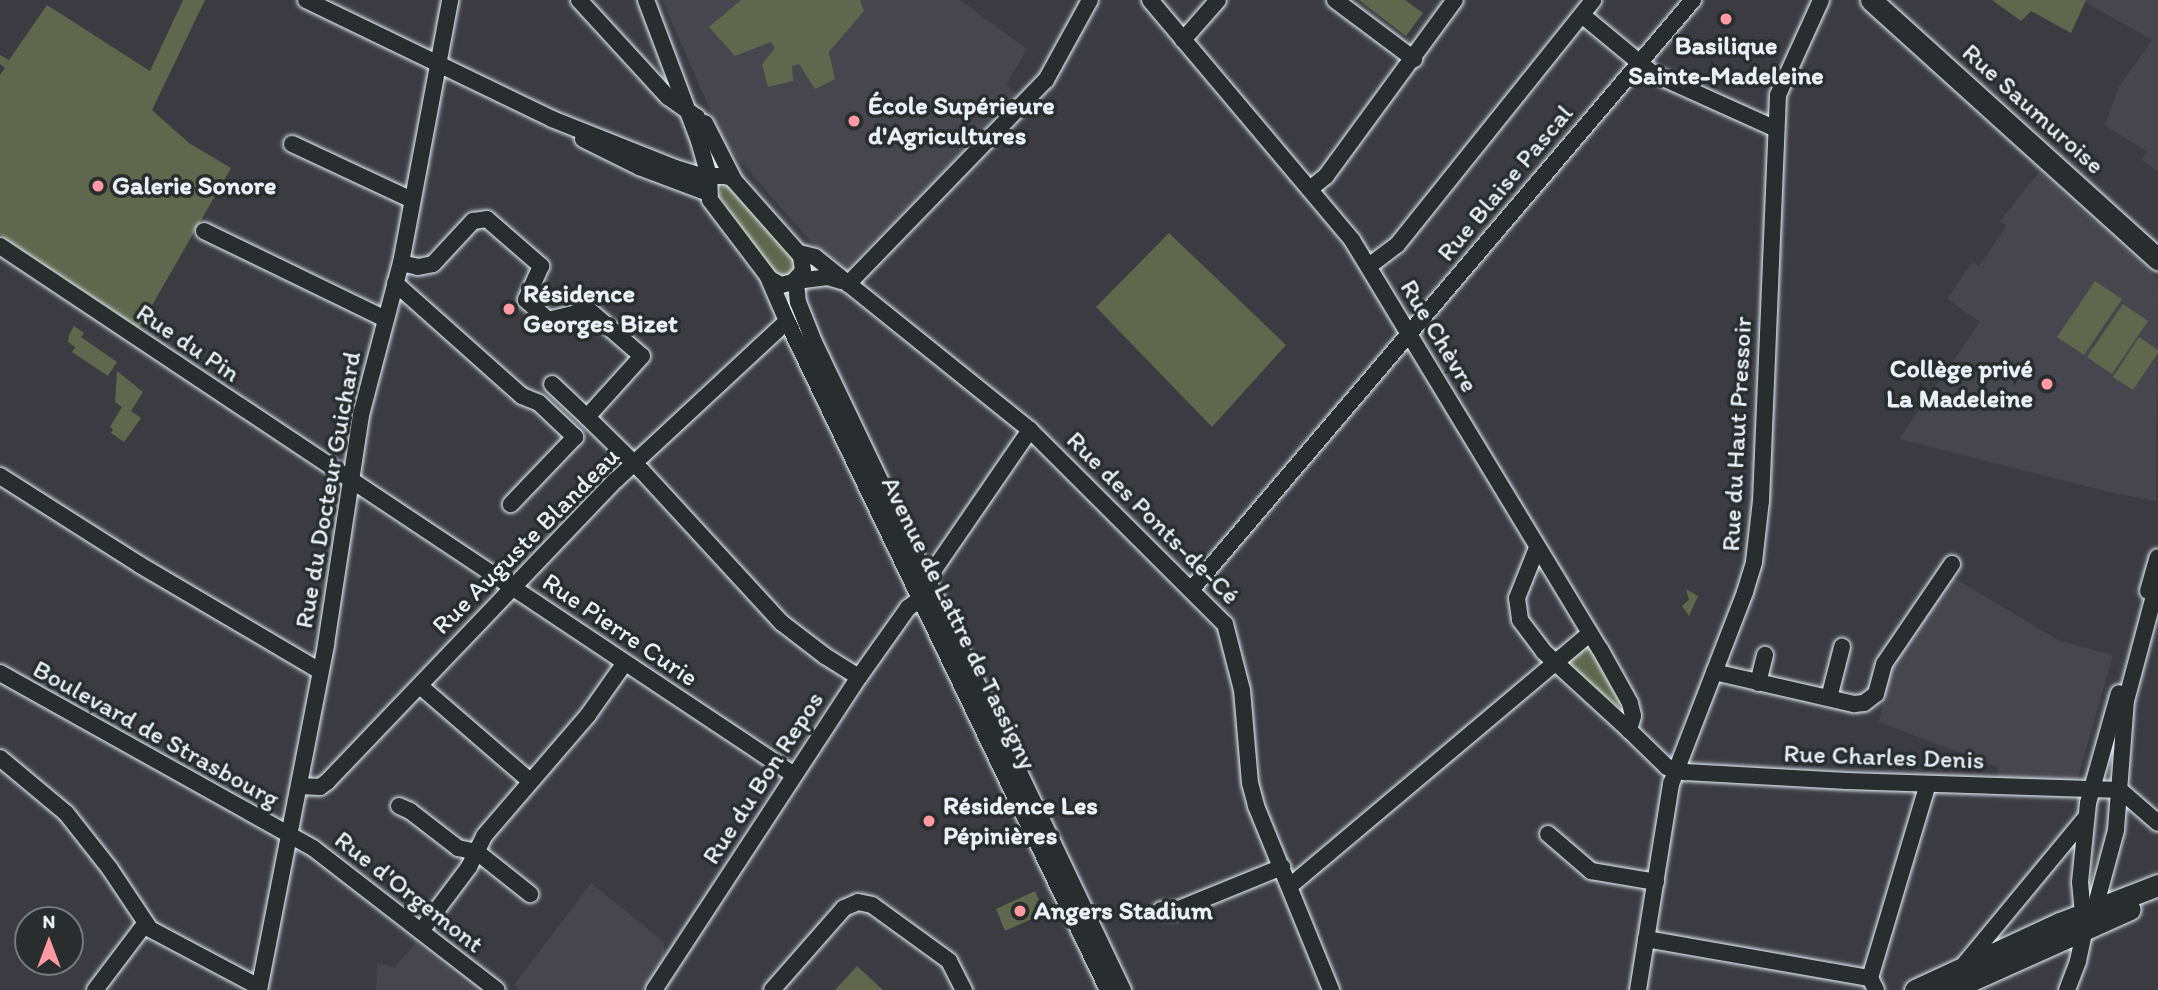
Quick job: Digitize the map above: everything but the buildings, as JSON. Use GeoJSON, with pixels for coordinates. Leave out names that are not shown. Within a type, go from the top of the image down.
{"type":"FeatureCollection","features":[{"type":"Feature","properties":{"kind":"main road","name":"Rue Saumuroise"},"geometry":{"type":"LineString","coordinates":[[1871,0],[2158,259]]}},
{"type":"Feature","properties":{"kind":"main road"},"geometry":{"type":"LineString","coordinates":[[1915,990],[1962,967],[2088,917],[2158,885]]}},
{"type":"Feature","properties":{"kind":"main road"},"geometry":{"type":"LineString","coordinates":[[1950,990],[2088,917],[2158,898]]}},
{"type":"Feature","properties":{"kind":"street"},"geometry":{"type":"LineString","coordinates":[[306,0],[552,119],[675,168],[734,180]]}},
{"type":"Feature","properties":{"kind":"street","name":"Rue du Docteur Guichard"},"geometry":{"type":"LineString","coordinates":[[259,988],[336,581],[349,479],[368,381],[401,263],[450,0]]}},
{"type":"Feature","properties":{"kind":"street"},"geometry":{"type":"LineString","coordinates":[[579,0],[660,89],[688,110],[709,132]]}},
{"type":"Feature","properties":{"kind":"street"},"geometry":{"type":"LineString","coordinates":[[552,119],[567,131],[618,157],[708,193],[709,176],[688,110],[646,0]]}},
{"type":"Feature","properties":{"kind":"street"},"geometry":{"type":"LineString","coordinates":[[768,276],[781,285],[828,277],[847,283],[1046,80],[1090,0]]}},
{"type":"Feature","properties":{"kind":"street","name":"Rue Chèvre"},"geometry":{"type":"LineString","coordinates":[[1150,0],[1345,230],[1630,703],[1633,716],[1629,730]]}},
{"type":"Feature","properties":{"kind":"street"},"geometry":{"type":"LineString","coordinates":[[1183,40],[1218,0]]}},
{"type":"Feature","properties":{"kind":"street"},"geometry":{"type":"LineString","coordinates":[[1335,0],[1414,59]]}},
{"type":"Feature","properties":{"kind":"street"},"geometry":{"type":"LineString","coordinates":[[1310,189],[1326,176],[1455,0]]}},
{"type":"Feature","properties":{"kind":"street"},"geometry":{"type":"LineString","coordinates":[[1368,266],[1396,245],[1593,0]]}},
{"type":"Feature","properties":{"kind":"street","name":"Rue Blaise Pascal"},"geometry":{"type":"LineString","coordinates":[[1191,590],[1693,0]]}},
{"type":"Feature","properties":{"kind":"street","name":"Rue du Haut Pressoir"},"geometry":{"type":"LineString","coordinates":[[1638,990],[1676,770],[1745,593],[1756,548],[1780,84],[1821,0]]}},
{"type":"Feature","properties":{"kind":"street"},"geometry":{"type":"LineString","coordinates":[[1583,15],[1652,73],[1776,130]]}},
{"type":"Feature","properties":{"kind":"street"},"geometry":{"type":"LineString","coordinates":[[658,32],[669,42],[709,132],[734,180],[799,253]]}},
{"type":"Feature","properties":{"kind":"street"},"geometry":{"type":"LineString","coordinates":[[660,89],[669,91],[675,88],[677,79]]}},
{"type":"Feature","properties":{"kind":"street"},"geometry":{"type":"LineString","coordinates":[[292,144],[412,200]]}},
{"type":"Feature","properties":{"kind":"street","name":"Avenue de Lattre de Tassigny"},"geometry":{"type":"LineString","coordinates":[[708,193],[768,276],[786,321],[1108,990]]}},
{"type":"Feature","properties":{"kind":"street"},"geometry":{"type":"LineString","coordinates":[[401,263],[428,266],[437,261],[473,221],[481,218],[489,221],[541,266],[526,300],[548,320],[589,310],[598,314],[642,356],[587,417]]}},
{"type":"Feature","properties":{"kind":"street"},"geometry":{"type":"LineString","coordinates":[[204,231],[385,318]]}},
{"type":"Feature","properties":{"kind":"street","name":"Rue du Pin"},"geometry":{"type":"LineString","coordinates":[[0,246],[349,479]]}},
{"type":"Feature","properties":{"kind":"street","name":"Rue des Ponts-de-Cé"},"geometry":{"type":"LineString","coordinates":[[799,253],[815,257],[1030,430],[1212,608],[1228,631],[1242,690],[1252,793],[1331,990]]}},
{"type":"Feature","properties":{"kind":"street","name":"Avenue de Lattre de Tassigny"},"geometry":{"type":"LineString","coordinates":[[799,253],[803,268],[796,281],[798,302],[814,342],[1123,990]]}},
{"type":"Feature","properties":{"kind":"street"},"geometry":{"type":"LineString","coordinates":[[396,284],[522,396],[539,403],[575,437],[511,504]]}},
{"type":"Feature","properties":{"kind":"street","name":"Rue Auguste Blandeau"},"geometry":{"type":"LineString","coordinates":[[299,786],[320,787],[327,782],[616,481],[786,321]]}},
{"type":"Feature","properties":{"kind":"street"},"geometry":{"type":"LineString","coordinates":[[552,384],[634,465],[782,623],[859,677]]}},
{"type":"Feature","properties":{"kind":"street"},"geometry":{"type":"LineString","coordinates":[[925,577],[931,574],[1030,430]]}},
{"type":"Feature","properties":{"kind":"street"},"geometry":{"type":"LineString","coordinates":[[0,476],[140,565],[320,671]]}},
{"type":"Feature","properties":{"kind":"street","name":"Rue Pierre Curie"},"geometry":{"type":"LineString","coordinates":[[349,479],[793,775]]}},
{"type":"Feature","properties":{"kind":"street"},"geometry":{"type":"LineString","coordinates":[[1537,548],[1516,607],[1527,631],[1556,663],[1659,760],[1676,770]]}},
{"type":"Feature","properties":{"kind":"street"},"geometry":{"type":"LineString","coordinates":[[2088,917],[2080,882],[2091,790],[2158,557]]}},
{"type":"Feature","properties":{"kind":"street"},"geometry":{"type":"LineString","coordinates":[[1714,672],[1854,704],[1873,697],[1884,664],[1952,564]]}},
{"type":"Feature","properties":{"kind":"street"},"geometry":{"type":"LineString","coordinates":[[2067,990],[2116,830],[2126,701],[2158,581]]}},
{"type":"Feature","properties":{"kind":"street","name":"Rue du Bon Repos"},"geometry":{"type":"LineString","coordinates":[[654,990],[859,677],[908,608],[920,599]]}},
{"type":"Feature","properties":{"kind":"street"},"geometry":{"type":"LineString","coordinates":[[1290,886],[1589,634]]}},
{"type":"Feature","properties":{"kind":"street"},"geometry":{"type":"LineString","coordinates":[[1829,698],[1842,647]]}},
{"type":"Feature","properties":{"kind":"street"},"geometry":{"type":"LineString","coordinates":[[1758,682],[1765,655]]}},
{"type":"Feature","properties":{"kind":"street"},"geometry":{"type":"LineString","coordinates":[[421,931],[477,852],[484,836],[588,715],[624,664]]}},
{"type":"Feature","properties":{"kind":"street","name":"Boulevard de Strasbourg"},"geometry":{"type":"LineString","coordinates":[[0,673],[289,836]]}},
{"type":"Feature","properties":{"kind":"street"},"geometry":{"type":"LineString","coordinates":[[420,686],[530,781]]}},
{"type":"Feature","properties":{"kind":"street"},"geometry":{"type":"LineString","coordinates":[[0,758],[66,813],[110,869],[145,924],[259,988]]}},
{"type":"Feature","properties":{"kind":"street","name":"Rue Charles Denis"},"geometry":{"type":"LineString","coordinates":[[1676,770],[1928,784],[2120,790]]}},
{"type":"Feature","properties":{"kind":"street"},"geometry":{"type":"LineString","coordinates":[[1647,939],[1873,984],[1928,784]]}},
{"type":"Feature","properties":{"kind":"street"},"geometry":{"type":"LineString","coordinates":[[2120,790],[2158,823]]}},
{"type":"Feature","properties":{"kind":"street"},"geometry":{"type":"LineString","coordinates":[[398,806],[410,811],[458,848],[477,852],[530,894]]}},
{"type":"Feature","properties":{"kind":"street"},"geometry":{"type":"LineString","coordinates":[[1962,967],[2086,817]]}},
{"type":"Feature","properties":{"kind":"street"},"geometry":{"type":"LineString","coordinates":[[1548,834],[1591,871],[1656,882]]}},
{"type":"Feature","properties":{"kind":"street","name":"Rue d'Orgemont"},"geometry":{"type":"LineString","coordinates":[[289,836],[332,862],[497,990]]}},
{"type":"Feature","properties":{"kind":"street"},"geometry":{"type":"LineString","coordinates":[[1161,910],[1174,911],[1282,867]]}},
{"type":"Feature","properties":{"kind":"street"},"geometry":{"type":"LineString","coordinates":[[772,990],[844,908],[858,902],[872,905],[949,961],[964,990]]}},
{"type":"Feature","properties":{"kind":"street"},"geometry":{"type":"LineString","coordinates":[[95,990],[145,924]]}},
{"type":"Feature","properties":{"kind":"shaded area","name":"École Supérieure d'Agricultures"},"geometry":{"type":"Polygon","coordinates":[[[662,0],[960,0],[1027,49],[1006,85],[1018,95],[846,269],[813,244],[725,144],[662,0]]]}},
{"type":"Feature","properties":{"kind":"shaded area"},"geometry":{"type":"Polygon","coordinates":[[[2158,0],[2158,171],[2142,160],[2147,152],[2105,125],[2118,88],[2152,40],[2085,2],[2158,0]]]}},
{"type":"Feature","properties":{"kind":"shaded area","name":"Collège privé La Madeleine"},"geometry":{"type":"Polygon","coordinates":[[[2039,172],[2158,279],[2156,501],[2113,493],[1899,439],[1980,322],[1947,299],[1972,262],[1979,266],[2006,226],[2000,221],[2039,172]]]}},
{"type":"Feature","properties":{"kind":"shaded area"},"geometry":{"type":"Polygon","coordinates":[[[1952,577],[2060,641],[2113,655],[2077,781],[1998,778],[1998,767],[1879,722],[1891,665],[1952,577]]]}},
{"type":"Feature","properties":{"kind":"shaded area"},"geometry":{"type":"Polygon","coordinates":[[[591,883],[664,942],[664,959],[644,990],[520,990],[514,985],[591,883]]]}},
{"type":"Feature","properties":{"kind":"shaded area"},"geometry":{"type":"Polygon","coordinates":[[[416,943],[476,990],[376,990],[377,964],[395,967],[416,943]]]}},
{"type":"Feature","properties":{"kind":"green space"},"geometry":{"type":"Polygon","coordinates":[[[183,0],[205,0],[152,110],[189,143],[231,168],[139,328],[0,235],[0,75],[5,68],[0,64],[0,55],[9,60],[47,5],[150,71],[183,0]]]}},
{"type":"Feature","properties":{"kind":"green space"},"geometry":{"type":"Polygon","coordinates":[[[741,0],[860,0],[864,11],[829,52],[835,79],[815,89],[799,64],[792,66],[793,81],[768,87],[762,64],[775,48],[771,42],[735,56],[709,27],[741,0]]]}},
{"type":"Feature","properties":{"kind":"green space"},"geometry":{"type":"Polygon","coordinates":[[[1359,0],[1405,0],[1423,13],[1406,36],[1359,0]]]}},
{"type":"Feature","properties":{"kind":"green space"},"geometry":{"type":"Polygon","coordinates":[[[1992,0],[2086,0],[2071,33],[2031,11],[2021,21],[1992,0]]]}},
{"type":"Feature","properties":{"kind":"green space"},"geometry":{"type":"Polygon","coordinates":[[[723,185],[730,187],[793,259],[796,266],[793,274],[783,278],[773,273],[719,195],[723,185]]]}},
{"type":"Feature","properties":{"kind":"green space"},"geometry":{"type":"Polygon","coordinates":[[[1169,233],[1286,345],[1212,427],[1096,307],[1169,233]]]}},
{"type":"Feature","properties":{"kind":"green space"},"geometry":{"type":"Polygon","coordinates":[[[2095,281],[2122,299],[2084,355],[2057,337],[2095,281]]]}},
{"type":"Feature","properties":{"kind":"green space"},"geometry":{"type":"Polygon","coordinates":[[[2123,304],[2148,321],[2112,374],[2087,357],[2123,304]]]}},
{"type":"Feature","properties":{"kind":"green space"},"geometry":{"type":"Polygon","coordinates":[[[74,326],[84,333],[81,337],[117,362],[108,376],[72,352],[75,347],[68,342],[74,326]]]}},
{"type":"Feature","properties":{"kind":"green space"},"geometry":{"type":"Polygon","coordinates":[[[2139,337],[2158,350],[2158,353],[2133,390],[2113,377],[2139,337]]]}},
{"type":"Feature","properties":{"kind":"green space"},"geometry":{"type":"Polygon","coordinates":[[[117,371],[143,392],[131,411],[141,418],[124,442],[111,433],[113,429],[110,427],[122,407],[115,402],[117,371]]]}},
{"type":"Feature","properties":{"kind":"green space"},"geometry":{"type":"Polygon","coordinates":[[[1686,589],[1698,596],[1689,616],[1682,606],[1689,600],[1686,589]]]}},
{"type":"Feature","properties":{"kind":"green space"},"geometry":{"type":"Polygon","coordinates":[[[1585,645],[1590,647],[1621,702],[1618,707],[1566,663],[1585,645]]]}},
{"type":"Feature","properties":{"kind":"green space","name":"Angers Stadium"},"geometry":{"type":"Polygon","coordinates":[[[1035,891],[1045,913],[1005,931],[996,909],[1035,891]]]}},
{"type":"Feature","properties":{"kind":"green space"},"geometry":{"type":"Polygon","coordinates":[[[857,966],[883,990],[835,990],[857,966]]]}},
{"type":"Feature","properties":{"kind":"place","name":"Basilique Sainte-Madeleine"},"geometry":{"type":"Point","coordinates":[1726,19]}},
{"type":"Feature","properties":{"kind":"place","name":"École Supérieure d'Agricultures"},"geometry":{"type":"Point","coordinates":[854,121]}},
{"type":"Feature","properties":{"kind":"place","name":"Galerie Sonore"},"geometry":{"type":"Point","coordinates":[98,186]}},
{"type":"Feature","properties":{"kind":"place","name":"Résidence Georges Bizet"},"geometry":{"type":"Point","coordinates":[509,309]}},
{"type":"Feature","properties":{"kind":"place","name":"Collège privé La Madeleine"},"geometry":{"type":"Point","coordinates":[2047,384]}},
{"type":"Feature","properties":{"kind":"place","name":"Résidence Les Pépinières"},"geometry":{"type":"Point","coordinates":[929,821]}},
{"type":"Feature","properties":{"kind":"place","name":"Angers Stadium"},"geometry":{"type":"Point","coordinates":[1020,911]}}]}
